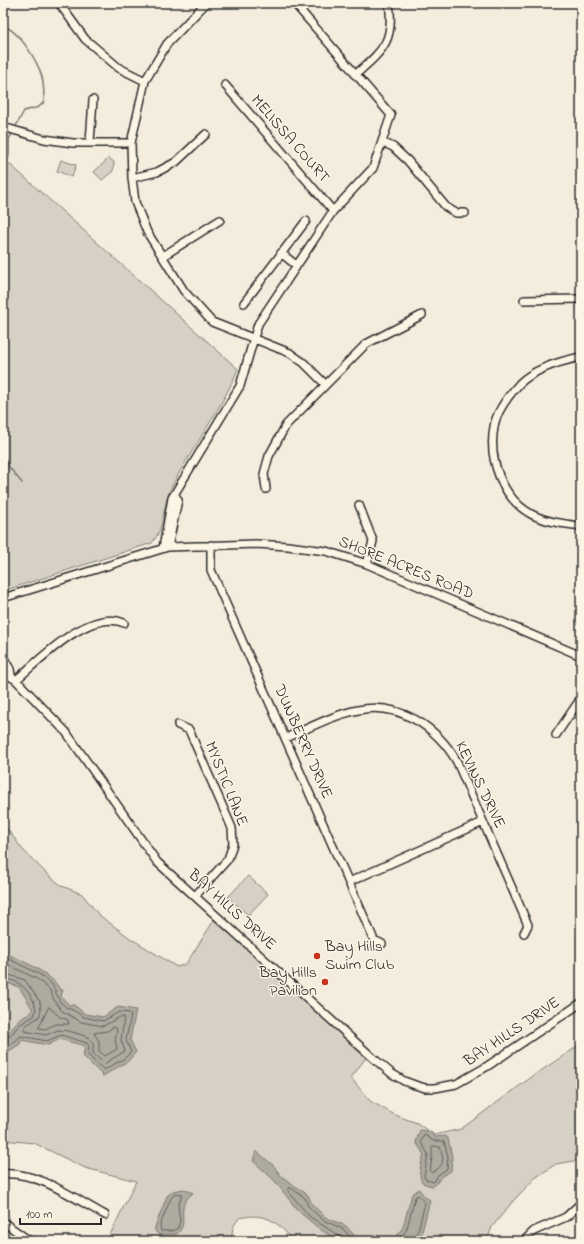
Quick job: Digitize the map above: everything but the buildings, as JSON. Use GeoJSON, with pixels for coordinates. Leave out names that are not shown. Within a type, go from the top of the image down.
{"type":"FeatureCollection","features":[{"type":"Feature","properties":{"kind":"street"},"geometry":{"type":"LineString","coordinates":[[59,3],[85,39],[119,68],[145,81]]}},
{"type":"Feature","properties":{"kind":"street"},"geometry":{"type":"LineString","coordinates":[[206,3],[168,44],[145,81],[131,143],[132,178],[135,202],[147,232],[184,292],[212,322],[290,353],[304,363],[325,384]]}},
{"type":"Feature","properties":{"kind":"street"},"geometry":{"type":"LineString","coordinates":[[166,547],[167,518],[172,498],[240,386],[258,324],[333,211],[372,168],[390,115],[294,3]]}},
{"type":"Feature","properties":{"kind":"street"},"geometry":{"type":"LineString","coordinates":[[355,75],[382,51],[389,37],[392,18],[389,3]]}},
{"type":"Feature","properties":{"kind":"street","name":"MELISSA COURT"},"geometry":{"type":"LineString","coordinates":[[226,86],[333,211]]}},
{"type":"Feature","properties":{"kind":"street"},"geometry":{"type":"LineString","coordinates":[[90,142],[93,100]]}},
{"type":"Feature","properties":{"kind":"street"},"geometry":{"type":"LineString","coordinates":[[3,127],[44,139],[73,143],[131,143]]}},
{"type":"Feature","properties":{"kind":"street"},"geometry":{"type":"LineString","coordinates":[[132,178],[157,172],[176,162],[206,134]]}},
{"type":"Feature","properties":{"kind":"street"},"geometry":{"type":"LineString","coordinates":[[382,142],[392,147],[408,161],[446,207],[456,213],[465,213]]}},
{"type":"Feature","properties":{"kind":"street"},"geometry":{"type":"LineString","coordinates":[[163,256],[220,220]]}},
{"type":"Feature","properties":{"kind":"street"},"geometry":{"type":"LineString","coordinates":[[244,303],[306,222]]}},
{"type":"Feature","properties":{"kind":"street"},"geometry":{"type":"LineString","coordinates":[[281,253],[296,265]]}},
{"type":"Feature","properties":{"kind":"street"},"geometry":{"type":"LineString","coordinates":[[524,300],[581,299]]}},
{"type":"Feature","properties":{"kind":"street"},"geometry":{"type":"LineString","coordinates":[[266,489],[264,474],[269,456],[286,425],[366,344],[422,315]]}},
{"type":"Feature","properties":{"kind":"street"},"geometry":{"type":"LineString","coordinates":[[581,356],[542,369],[521,383],[504,405],[494,426],[493,453],[499,477],[510,496],[531,514],[559,524],[581,526]]}},
{"type":"Feature","properties":{"kind":"street"},"geometry":{"type":"LineString","coordinates":[[359,505],[374,541],[366,564]]}},
{"type":"Feature","properties":{"kind":"street","name":"SHORE ACRES ROAD"},"geometry":{"type":"LineString","coordinates":[[3,598],[166,547],[256,544],[304,548],[326,551],[366,564],[581,656]]}},
{"type":"Feature","properties":{"kind":"street","name":"DUNBERRY DRIVE"},"geometry":{"type":"LineString","coordinates":[[211,545],[211,570],[374,940],[382,944]]}},
{"type":"Feature","properties":{"kind":"street"},"geometry":{"type":"LineString","coordinates":[[13,678],[79,628],[114,618],[124,623]]}},
{"type":"Feature","properties":{"kind":"street","name":"BAY HILLS DRIVE"},"geometry":{"type":"LineString","coordinates":[[3,658],[10,669],[13,678]]}},
{"type":"Feature","properties":{"kind":"street","name":"BAY HILLS DRIVE"},"geometry":{"type":"LineString","coordinates":[[3,672],[13,678],[66,732],[158,862],[391,1073],[404,1081],[425,1088],[445,1087],[467,1080],[581,1003]]}},
{"type":"Feature","properties":{"kind":"street"},"geometry":{"type":"LineString","coordinates":[[556,735],[581,698]]}},
{"type":"Feature","properties":{"kind":"street","name":"KEVINS DRIVE"},"geometry":{"type":"LineString","coordinates":[[286,738],[329,719],[358,710],[383,709],[412,718],[432,730],[450,749],[528,925],[524,933]]}},
{"type":"Feature","properties":{"kind":"street","name":"MYSTIC LANE"},"geometry":{"type":"LineString","coordinates":[[178,725],[190,730],[232,828],[233,844],[228,859],[195,896]]}},
{"type":"Feature","properties":{"kind":"street"},"geometry":{"type":"LineString","coordinates":[[349,882],[483,822]]}},
{"type":"Feature","properties":{"kind":"street"},"geometry":{"type":"LineString","coordinates":[[3,1174],[19,1174],[33,1177],[105,1215]]}},
{"type":"Feature","properties":{"kind":"street"},"geometry":{"type":"LineString","coordinates":[[524,1241],[534,1230],[566,1217],[581,1203]]}},
{"type":"Feature","properties":{"kind":"street"},"geometry":{"type":"LineString","coordinates":[[3,1222],[30,1241]]}},
{"type":"Feature","properties":{"kind":"shaded area"},"geometry":{"type":"Polygon","coordinates":[[[3,158],[238,369],[215,414],[172,486],[160,530],[152,543],[3,591],[3,158]]]}},
{"type":"Feature","properties":{"kind":"shaded area"},"geometry":{"type":"Polygon","coordinates":[[[109,158],[114,162],[113,171],[102,180],[94,172],[109,158]]]}},
{"type":"Feature","properties":{"kind":"shaded area"},"geometry":{"type":"Polygon","coordinates":[[[61,160],[76,165],[72,177],[57,171],[61,160]]]}},
{"type":"Feature","properties":{"kind":"shaded area"},"geometry":{"type":"Polygon","coordinates":[[[3,823],[23,850],[47,874],[62,886],[82,894],[99,915],[130,938],[177,967],[186,964],[218,914],[268,967],[368,1055],[351,1078],[370,1101],[395,1115],[417,1123],[434,1135],[461,1129],[533,1076],[581,1044],[581,1160],[556,1164],[535,1178],[514,1200],[492,1227],[487,1241],[293,1241],[276,1223],[264,1217],[248,1216],[239,1218],[233,1227],[231,1241],[107,1241],[136,1181],[85,1168],[34,1143],[3,1140],[3,823]]]}},
{"type":"Feature","properties":{"kind":"shaded area"},"geometry":{"type":"Polygon","coordinates":[[[248,876],[268,894],[248,915],[228,897],[248,876]]]}},
{"type":"Feature","properties":{"kind":"water"},"geometry":{"type":"Polygon","coordinates":[[[3,952],[43,972],[56,984],[60,990],[63,990],[61,996],[69,1005],[74,1005],[85,1014],[103,1017],[118,1007],[136,1010],[130,1040],[136,1052],[128,1061],[103,1076],[83,1056],[85,1046],[60,1039],[48,1045],[21,1040],[20,1044],[9,1051],[3,1052],[3,1034],[8,1033],[20,1019],[31,1013],[32,1008],[19,987],[3,982],[3,952]]]}},
{"type":"Feature","properties":{"kind":"water"},"geometry":{"type":"Polygon","coordinates":[[[420,1130],[431,1132],[435,1137],[446,1136],[448,1138],[452,1157],[451,1171],[442,1176],[434,1186],[423,1183],[420,1177],[424,1155],[416,1142],[420,1130]]]}},
{"type":"Feature","properties":{"kind":"water"},"geometry":{"type":"Polygon","coordinates":[[[256,1151],[273,1165],[281,1176],[308,1195],[312,1204],[325,1217],[346,1226],[359,1241],[339,1241],[321,1230],[298,1211],[274,1180],[253,1161],[256,1151]]]}},
{"type":"Feature","properties":{"kind":"water"},"geometry":{"type":"Polygon","coordinates":[[[184,1189],[193,1193],[184,1204],[183,1224],[181,1229],[177,1234],[159,1235],[155,1231],[155,1227],[167,1196],[173,1191],[184,1189]]]}},
{"type":"Feature","properties":{"kind":"water"},"geometry":{"type":"Polygon","coordinates":[[[419,1189],[425,1197],[430,1200],[421,1236],[423,1239],[422,1241],[394,1241],[403,1227],[412,1194],[419,1189]]]}},
{"type":"Feature","properties":{"kind":"waterway"},"geometry":{"type":"LineString","coordinates":[[3,26],[15,34],[27,47],[40,71],[43,83],[44,102],[39,107],[24,111],[16,126]]}},
{"type":"Feature","properties":{"kind":"waterway"},"geometry":{"type":"LineString","coordinates":[[3,172],[9,155],[9,139],[12,134]]}},
{"type":"Feature","properties":{"kind":"waterway"},"geometry":{"type":"LineString","coordinates":[[3,454],[9,467],[22,483]]}},
{"type":"Feature","properties":{"kind":"place","name":"Bay Hills Swim Club"},"geometry":{"type":"Point","coordinates":[317,956]}},
{"type":"Feature","properties":{"kind":"place","name":"Bay Hills Pavilion"},"geometry":{"type":"Point","coordinates":[325,982]}}]}
